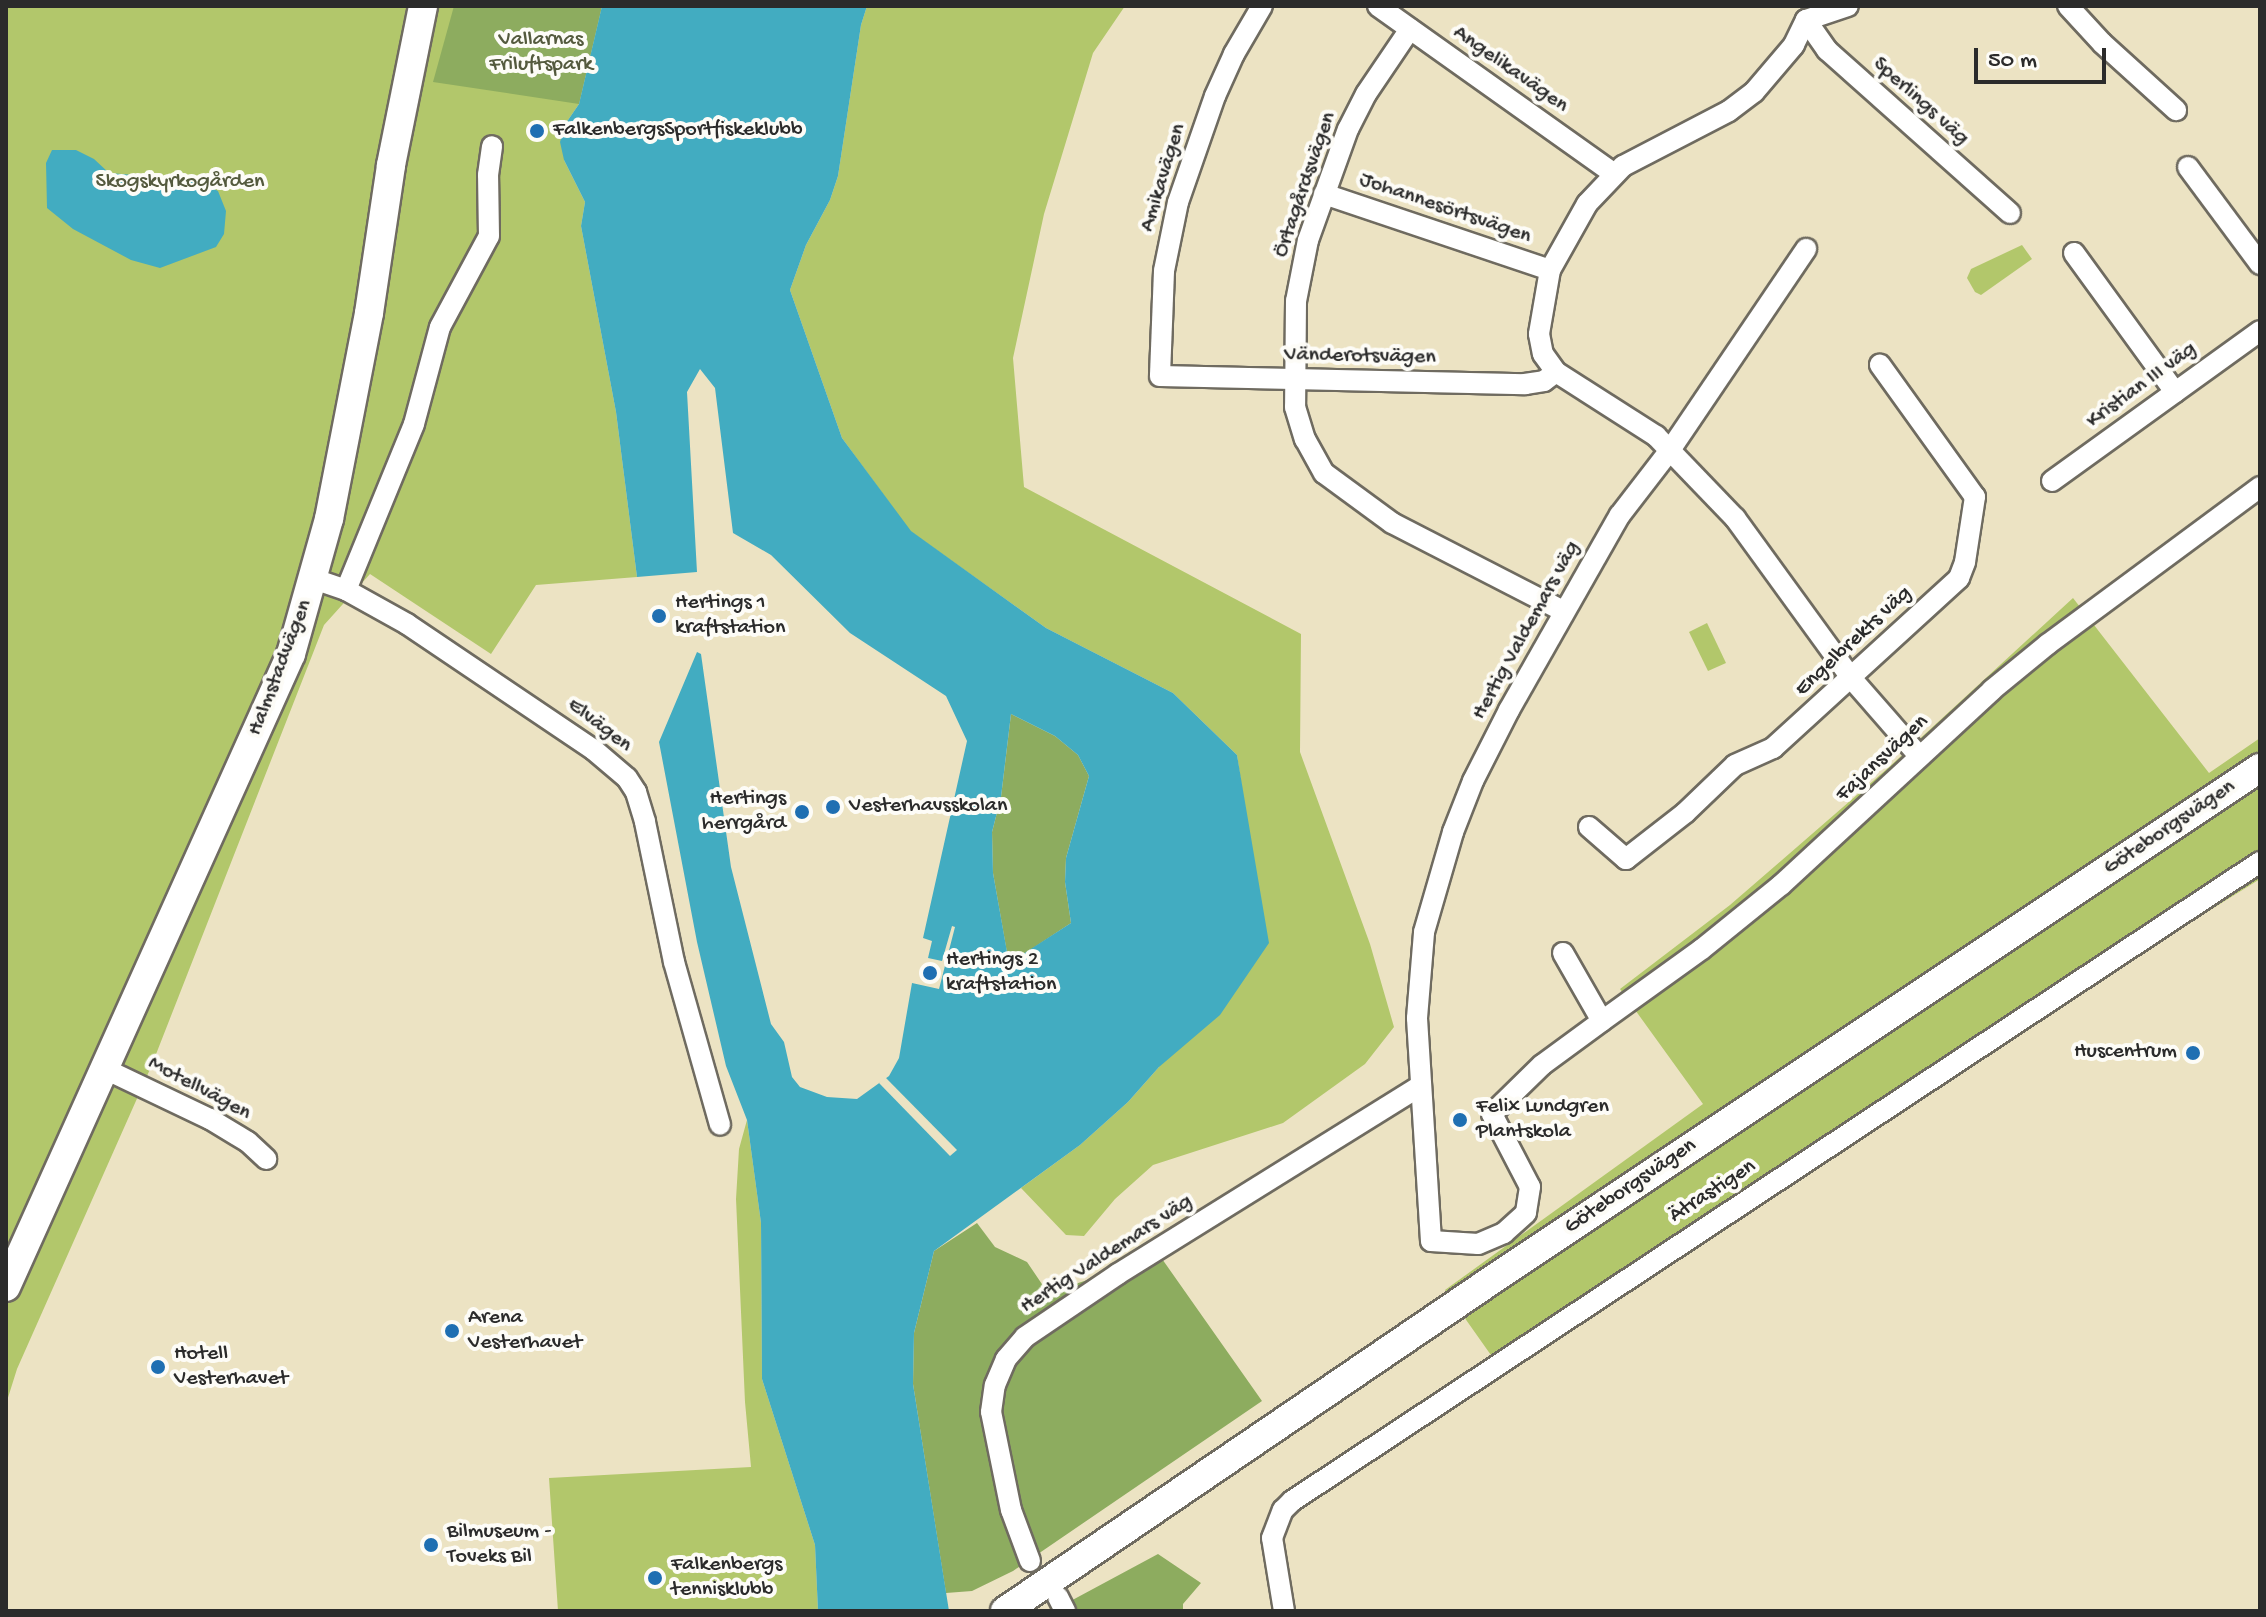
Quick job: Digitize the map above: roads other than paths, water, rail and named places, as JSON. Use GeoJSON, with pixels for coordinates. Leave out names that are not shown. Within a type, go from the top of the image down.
{"type":"FeatureCollection","features":[{"type":"Feature","properties":{"kind":"main road","name":"Halmstadvägen"},"geometry":{"type":"LineString","coordinates":[[6,1287],[291,654],[314,579],[366,328],[391,165],[423,6]]}},
{"type":"Feature","properties":{"kind":"main road","name":"Göteborgsvägen"},"geometry":{"type":"LineString","coordinates":[[1005,1611],[1483,1286],[2260,768]]}},
{"type":"Feature","properties":{"kind":"street","name":"Amikavägen"},"geometry":{"type":"LineString","coordinates":[[1160,376],[1164,271],[1178,202],[1215,96],[1234,54],[1262,6]]}},
{"type":"Feature","properties":{"kind":"street","name":"Angelikavägen"},"geometry":{"type":"LineString","coordinates":[[1378,6],[1614,174]]}},
{"type":"Feature","properties":{"kind":"street"},"geometry":{"type":"LineString","coordinates":[[1848,6],[1806,20],[1781,63],[1754,92],[1729,111],[1614,174],[1587,204],[1550,270],[1539,334],[1543,354],[1556,372],[1656,436],[1743,527],[1852,679],[1920,757]]}},
{"type":"Feature","properties":{"kind":"street"},"geometry":{"type":"LineString","coordinates":[[2068,6],[2102,43],[2176,110]]}},
{"type":"Feature","properties":{"kind":"street","name":"Sperlings väg"},"geometry":{"type":"LineString","coordinates":[[1806,20],[1827,50],[2010,213]]}},
{"type":"Feature","properties":{"kind":"street","name":"Örtagårdsvägen"},"geometry":{"type":"LineString","coordinates":[[1410,29],[1366,94],[1324,194],[1300,269],[1293,380],[1295,407],[1305,439],[1324,473],[1392,523],[1563,611]]}},
{"type":"Feature","properties":{"kind":"street"},"geometry":{"type":"LineString","coordinates":[[346,590],[414,424],[440,327],[487,244],[492,146]]}},
{"type":"Feature","properties":{"kind":"street"},"geometry":{"type":"LineString","coordinates":[[2188,167],[2260,264]]}},
{"type":"Feature","properties":{"kind":"street","name":"Johannesörtsvägen"},"geometry":{"type":"LineString","coordinates":[[1324,194],[1550,270]]}},
{"type":"Feature","properties":{"kind":"street","name":"Hertig Valdemars väg"},"geometry":{"type":"LineString","coordinates":[[1431,1241],[1417,1018],[1424,932],[1432,899],[1473,781],[1563,611],[1620,515],[1670,450],[1806,249]]}},
{"type":"Feature","properties":{"kind":"street"},"geometry":{"type":"LineString","coordinates":[[2074,253],[2175,392]]}},
{"type":"Feature","properties":{"kind":"street","name":"Kristian III väg"},"geometry":{"type":"LineString","coordinates":[[2052,481],[2260,331]]}},
{"type":"Feature","properties":{"kind":"street","name":"Engelbrekts väg"},"geometry":{"type":"LineString","coordinates":[[1589,827],[1626,859],[1685,813],[1735,765],[1773,748],[1959,578],[1965,562],[1975,497],[1880,365]]}},
{"type":"Feature","properties":{"kind":"street","name":"Vänderotsvägen"},"geometry":{"type":"LineString","coordinates":[[1160,376],[1525,384],[1544,381],[1556,372]]}},
{"type":"Feature","properties":{"kind":"street","name":"Fajansvägen"},"geometry":{"type":"LineString","coordinates":[[1431,1241],[1478,1244],[1504,1233],[1526,1213],[1530,1187],[1492,1114],[1542,1065],[1702,949],[1781,885],[2048,644],[2260,487]]}},
{"type":"Feature","properties":{"kind":"street","name":"Elvägen"},"geometry":{"type":"LineString","coordinates":[[314,579],[346,590],[481,671],[609,761],[627,778],[636,792],[645,822],[674,962],[720,1125]]}},
{"type":"Feature","properties":{"kind":"street","name":"Ätrastigen"},"geometry":{"type":"LineString","coordinates":[[1284,1611],[1272,1538],[1283,1510],[1292,1501],[2260,862]]}},
{"type":"Feature","properties":{"kind":"street"},"geometry":{"type":"LineString","coordinates":[[1563,953],[1602,1021]]}},
{"type":"Feature","properties":{"kind":"street","name":"Motellvägen"},"geometry":{"type":"LineString","coordinates":[[105,1069],[210,1119],[248,1142],[266,1159]]}},
{"type":"Feature","properties":{"kind":"street","name":"Hertig Valdemars väg"},"geometry":{"type":"LineString","coordinates":[[1030,1561],[1011,1510],[991,1412],[995,1385],[1006,1359],[1025,1337],[1118,1274],[1419,1087]]}},
{"type":"Feature","properties":{"kind":"water"},"geometry":{"type":"Polygon","coordinates":[[[602,6],[867,6],[861,25],[838,176],[830,200],[806,245],[790,290],[842,438],[911,531],[1046,628],[1173,693],[1237,755],[1269,943],[1220,1015],[1159,1067],[1128,1102],[1080,1145],[934,1251],[914,1333],[913,1384],[949,1611],[818,1611],[815,1545],[762,1379],[761,1223],[747,1120],[726,1066],[697,942],[659,742],[697,652],[701,654],[731,867],[771,1024],[784,1042],[792,1077],[800,1087],[827,1097],[857,1099],[889,1076],[899,1058],[912,983],[939,989],[955,927],[952,926],[942,961],[928,958],[932,941],[923,938],[967,741],[946,696],[850,633],[771,555],[733,533],[715,388],[700,369],[687,392],[697,572],[637,577],[616,412],[581,226],[585,202],[564,160],[560,142],[566,123],[579,104],[602,6]],[[1011,714],[1001,797],[992,832],[993,873],[1009,963],[1071,923],[1065,882],[1066,858],[1089,776],[1078,755],[1055,736],[1011,714]]]}},
{"type":"Feature","properties":{"kind":"water"},"geometry":{"type":"Polygon","coordinates":[[[52,150],[76,150],[94,159],[109,173],[196,180],[218,191],[226,211],[224,234],[216,247],[160,268],[131,260],[73,229],[47,208],[46,163],[52,150]]]}},
{"type":"Feature","properties":{"kind":"place","name":"FalkenbergsSportfiskeklubb"},"geometry":{"type":"Point","coordinates":[537,131]}},
{"type":"Feature","properties":{"kind":"place","name":"Hertings 1 kraftstation"},"geometry":{"type":"Point","coordinates":[659,616]}},
{"type":"Feature","properties":{"kind":"place","name":"Vesterhavsskolan"},"geometry":{"type":"Point","coordinates":[833,807]}},
{"type":"Feature","properties":{"kind":"place","name":"Hertings herrgård"},"geometry":{"type":"Point","coordinates":[802,812]}},
{"type":"Feature","properties":{"kind":"place","name":"Hertings 2 kraftstation"},"geometry":{"type":"Point","coordinates":[930,973]}},
{"type":"Feature","properties":{"kind":"place","name":"Huscentrum"},"geometry":{"type":"Point","coordinates":[2193,1053]}},
{"type":"Feature","properties":{"kind":"place","name":"Felix Lundgren Plantskola"},"geometry":{"type":"Point","coordinates":[1460,1120]}},
{"type":"Feature","properties":{"kind":"place","name":"Arena Vesterhavet"},"geometry":{"type":"Point","coordinates":[452,1331]}},
{"type":"Feature","properties":{"kind":"place","name":"Hotell Vesterhavet"},"geometry":{"type":"Point","coordinates":[158,1367]}},
{"type":"Feature","properties":{"kind":"place","name":"Bilmuseum - Toveks Bil"},"geometry":{"type":"Point","coordinates":[431,1545]}},
{"type":"Feature","properties":{"kind":"place","name":"Falkenbergs tennisklubb"},"geometry":{"type":"Point","coordinates":[655,1578]}},
{"type":"Feature","properties":{"kind":"park label","name":"Vallarnas Friluftspark"},"geometry":{"type":"Point","coordinates":[541,52]}},
{"type":"Feature","properties":{"kind":"park label","name":"Skogskyrkogården"},"geometry":{"type":"Point","coordinates":[180,183]}}]}
